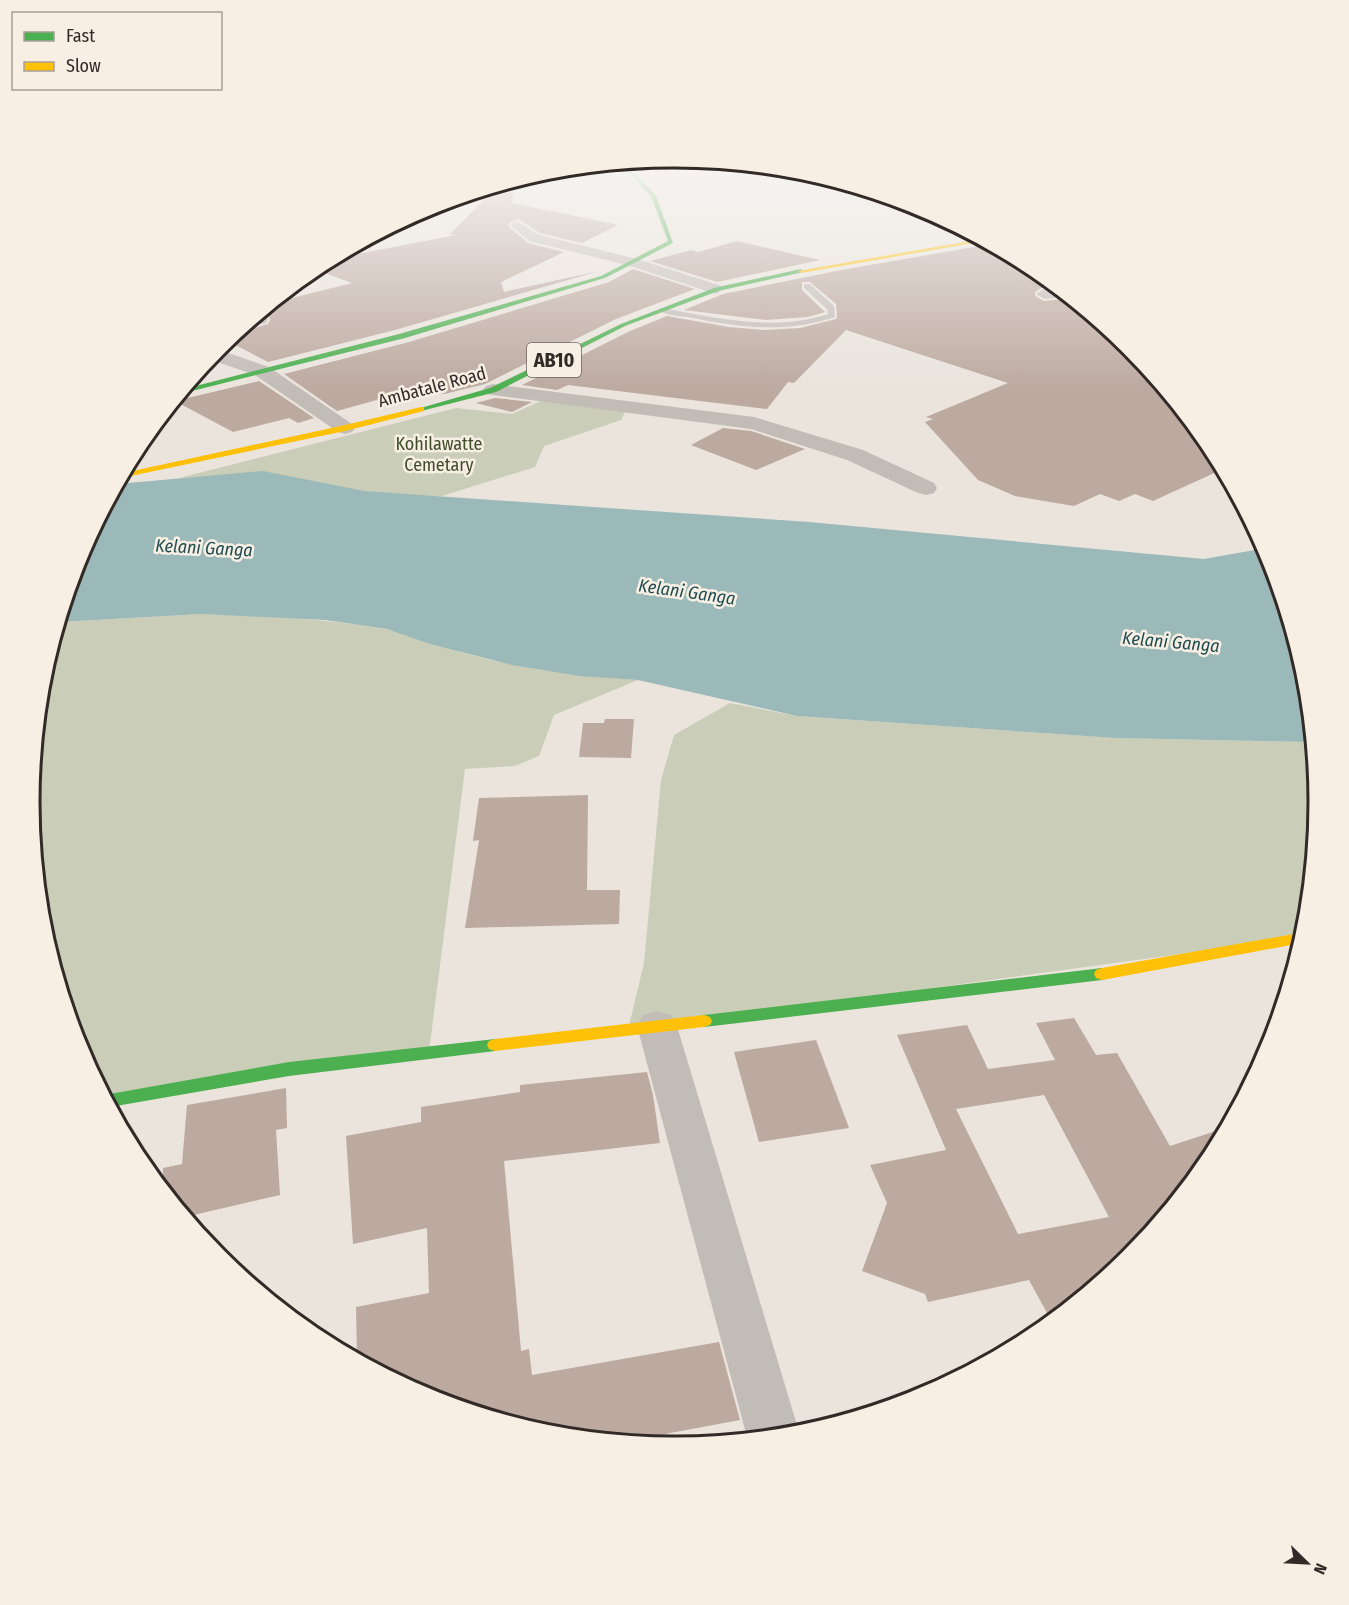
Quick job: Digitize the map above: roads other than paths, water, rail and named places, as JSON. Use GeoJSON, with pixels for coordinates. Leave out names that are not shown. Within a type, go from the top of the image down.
{"type":"FeatureCollection","features":[{"type":"Feature","properties":{"kind":"street"},"geometry":{"type":"LineString","coordinates":[[542,240],[632,262],[716,289]]}},
{"type":"Feature","properties":{"kind":"street"},"geometry":{"type":"LineString","coordinates":[[194,389],[402,336],[603,277],[671,242],[670,240]]}},
{"type":"Feature","properties":{"kind":"street","name":"Ambatale Road"},"geometry":{"type":"LineString","coordinates":[[132,474],[345,428],[493,390],[623,325],[716,289],[841,263],[971,242]]}},
{"type":"Feature","properties":{"kind":"street"},"geometry":{"type":"LineString","coordinates":[[1044,294],[1052,294]]}},
{"type":"Feature","properties":{"kind":"street"},"geometry":{"type":"LineString","coordinates":[[222,358],[262,371],[345,428]]}},
{"type":"Feature","properties":{"kind":"street"},"geometry":{"type":"LineString","coordinates":[[218,363],[233,362]]}},
{"type":"Feature","properties":{"kind":"street"},"geometry":{"type":"LineString","coordinates":[[493,390],[754,423],[855,455],[926,488]]}},
{"type":"Feature","properties":{"kind":"street"},"geometry":{"type":"LineString","coordinates":[[115,1100],[289,1069],[1089,976],[1293,939]]}},
{"type":"Feature","properties":{"kind":"street"},"geometry":{"type":"LineString","coordinates":[[657,1026],[772,1429]]}},
{"type":"Feature","properties":{"kind":"lane"},"geometry":{"type":"LineString","coordinates":[[662,310],[755,325],[800,323],[832,315],[831,308],[807,286]]}},
{"type":"Feature","properties":{"kind":"water","name":"Kelani Ganga"},"geometry":{"type":"Polygon","coordinates":[[[263,471],[364,491],[809,522],[1204,559],[1255,550],[1275,599],[1287,638],[1296,679],[1305,742],[1115,738],[797,716],[638,680],[579,676],[512,665],[430,644],[387,629],[325,620],[202,614],[67,622],[89,560],[126,483],[263,471]]]}},
{"type":"Feature","properties":{"kind":"park label","name":"Kohilawatte Cemetary"},"geometry":{"type":"Point","coordinates":[439,454]}}]}
